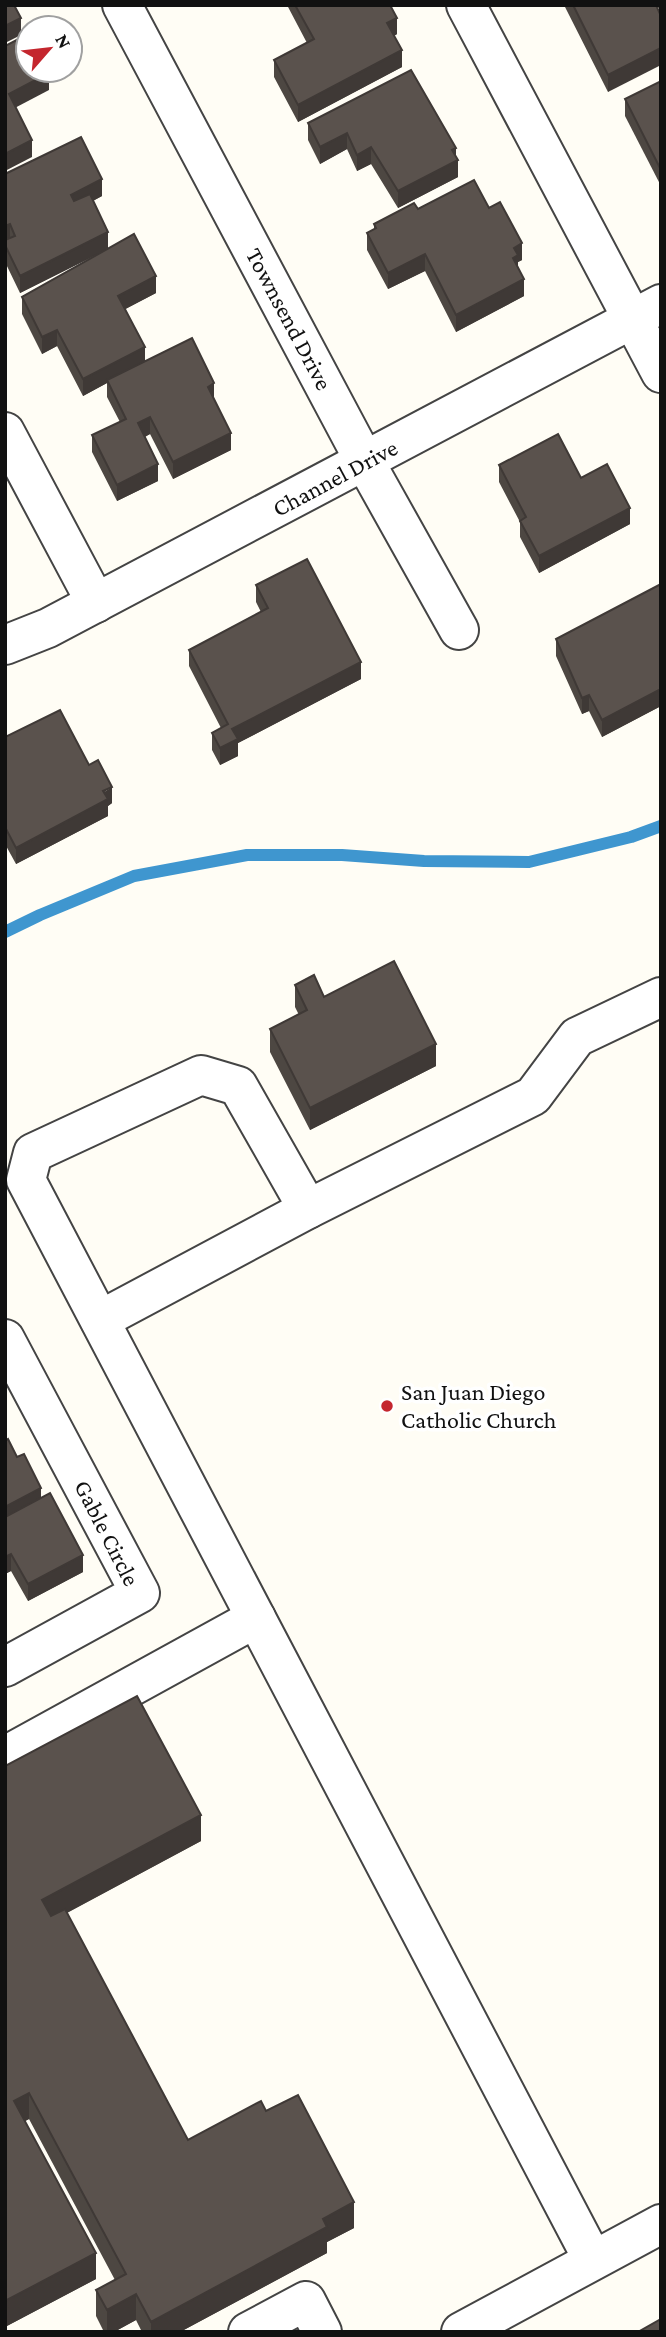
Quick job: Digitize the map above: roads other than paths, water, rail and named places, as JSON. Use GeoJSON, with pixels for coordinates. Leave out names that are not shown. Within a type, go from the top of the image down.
{"type":"FeatureCollection","features":[{"type":"Feature","properties":{"kind":"street","name":"Townsend Drive"},"geometry":{"type":"LineString","coordinates":[[122,5],[365,462],[459,630]]}},
{"type":"Feature","properties":{"kind":"street"},"geometry":{"type":"LineString","coordinates":[[466,5],[646,312],[661,373]]}},
{"type":"Feature","properties":{"kind":"street","name":"Channel Drive"},"geometry":{"type":"LineString","coordinates":[[5,645],[48,628],[646,312]]}},
{"type":"Feature","properties":{"kind":"street"},"geometry":{"type":"LineString","coordinates":[[5,432],[96,603]]}},
{"type":"Feature","properties":{"kind":"street"},"geometry":{"type":"LineString","coordinates":[[100,1320],[308,1209],[533,1096],[577,1037],[661,997]]}},
{"type":"Feature","properties":{"kind":"street"},"geometry":{"type":"LineString","coordinates":[[308,1209],[238,1086],[201,1075],[33,1153],[26,1180],[593,2260]]}},
{"type":"Feature","properties":{"kind":"street","name":"Gable Circle"},"geometry":{"type":"LineString","coordinates":[[5,1339],[140,1593],[5,1667]]}},
{"type":"Feature","properties":{"kind":"street"},"geometry":{"type":"LineString","coordinates":[[5,1756],[256,1618]]}},
{"type":"Feature","properties":{"kind":"street"},"geometry":{"type":"LineString","coordinates":[[461,2332],[661,2224]]}},
{"type":"Feature","properties":{"kind":"street"},"geometry":{"type":"LineString","coordinates":[[248,2332],[306,2301],[322,2332]]}},
{"type":"Feature","properties":{"kind":"waterway"},"geometry":{"type":"LineString","coordinates":[[5,932],[134,876],[247,855],[342,855],[424,861],[529,862],[631,837],[661,826]]}},
{"type":"Feature","properties":{"kind":"place","name":"San Juan Diego Catholic Church"},"geometry":{"type":"Point","coordinates":[387,1406]}}]}
